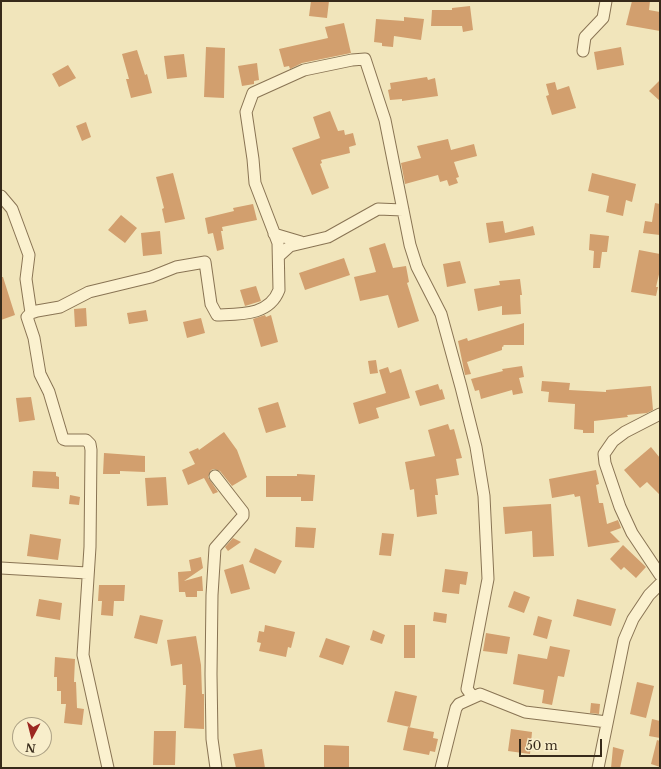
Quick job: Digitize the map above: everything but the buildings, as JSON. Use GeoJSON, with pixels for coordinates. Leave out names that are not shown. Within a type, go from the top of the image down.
{"type":"FeatureCollection","features":[{"type":"Feature","properties":{"kind":"street"},"geometry":{"type":"LineString","coordinates":[[583,51],[585,37],[602,18],[606,1]]}},
{"type":"Feature","properties":{"kind":"street"},"geometry":{"type":"LineString","coordinates":[[108,768],[83,655],[87,573],[90,547],[89,487],[92,464],[90,444],[86,440],[66,440],[63,438],[49,392],[40,374],[34,338],[27,317],[31,313],[60,307],[89,292],[151,277],[176,267],[205,262],[211,304],[217,315],[249,313],[263,310],[277,295],[280,284],[279,256],[274,234],[255,183],[246,112],[249,100],[253,93],[304,70],[352,60],[365,59],[370,70],[385,120],[410,245],[417,267],[441,314],[470,425],[484,496],[488,579],[467,685],[469,692],[474,697],[480,694]]}},
{"type":"Feature","properties":{"kind":"street"},"geometry":{"type":"LineString","coordinates":[[1,196],[12,209],[29,255],[26,279],[31,313]]}},
{"type":"Feature","properties":{"kind":"street"},"geometry":{"type":"LineString","coordinates":[[279,256],[286,248],[301,242],[328,237],[378,209],[403,210]]}},
{"type":"Feature","properties":{"kind":"street"},"geometry":{"type":"LineString","coordinates":[[274,234],[301,242]]}},
{"type":"Feature","properties":{"kind":"street"},"geometry":{"type":"LineString","coordinates":[[660,414],[625,432],[613,441],[604,454],[605,463],[612,485],[632,533],[660,575]]}},
{"type":"Feature","properties":{"kind":"street"},"geometry":{"type":"LineString","coordinates":[[215,476],[243,512],[243,516],[215,548],[212,595],[211,674],[212,739],[216,768]]}},
{"type":"Feature","properties":{"kind":"street"},"geometry":{"type":"LineString","coordinates":[[1,568],[87,573]]}},
{"type":"Feature","properties":{"kind":"street"},"geometry":{"type":"LineString","coordinates":[[598,768],[624,640],[633,619],[649,595],[660,584]]}},
{"type":"Feature","properties":{"kind":"street"},"geometry":{"type":"LineString","coordinates":[[441,768],[456,708],[459,704],[480,694],[525,712],[607,722]]}}]}
